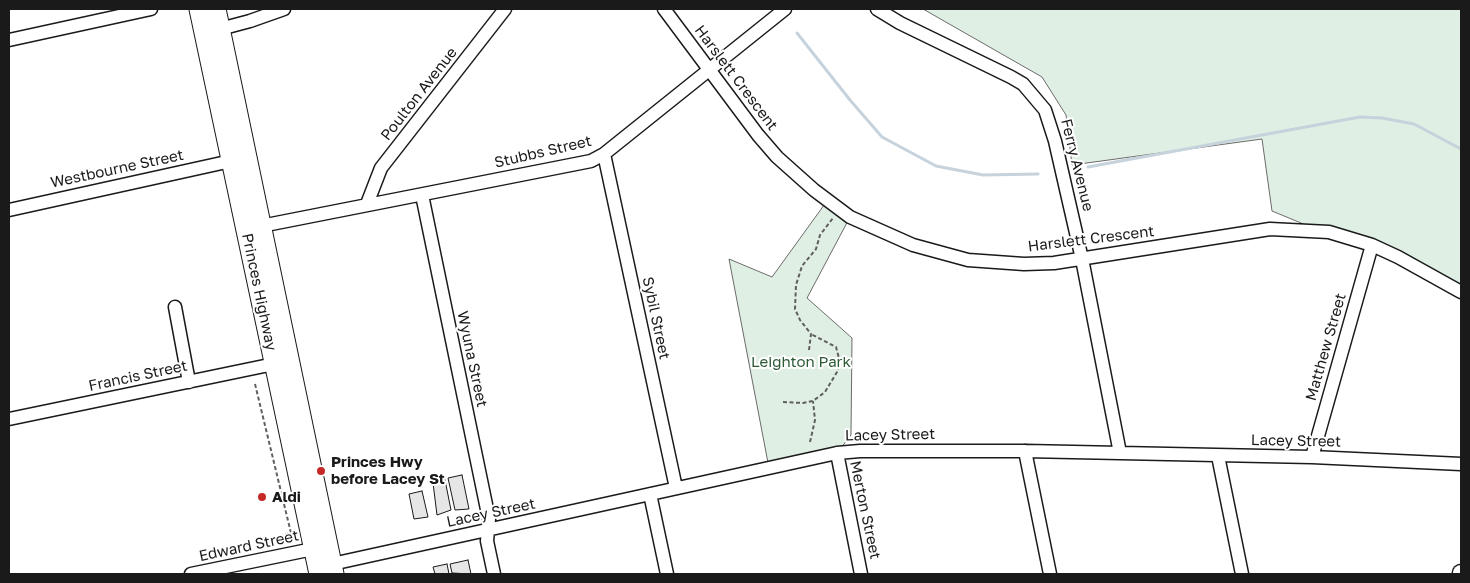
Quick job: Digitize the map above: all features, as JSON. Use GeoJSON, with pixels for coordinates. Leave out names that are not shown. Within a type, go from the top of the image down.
{"type":"FeatureCollection","features":[{"type":"Feature","properties":{"kind":"highway","name":"Princes Highway"},"geometry":{"type":"LineString","coordinates":[[199,9],[313,549],[328,571]]}},
{"type":"Feature","properties":{"kind":"highway","name":"Princes Highway"},"geometry":{"type":"LineString","coordinates":[[216,9],[261,226],[328,571]]}},
{"type":"Feature","properties":{"kind":"street"},"geometry":{"type":"LineString","coordinates":[[9,40],[150,9]]}},
{"type":"Feature","properties":{"kind":"street"},"geometry":{"type":"LineString","coordinates":[[220,29],[250,22],[284,9]]}},
{"type":"Feature","properties":{"kind":"street","name":"Poulton Avenue"},"geometry":{"type":"LineString","coordinates":[[367,204],[381,168],[505,9]]}},
{"type":"Feature","properties":{"kind":"street","name":"Harslett Crescent"},"geometry":{"type":"LineString","coordinates":[[664,9],[758,135],[777,157],[838,209],[890,236],[939,253],[968,260],[1024,264],[1082,259],[1270,229],[1329,232],[1372,245],[1398,257],[1461,292]]}},
{"type":"Feature","properties":{"kind":"street","name":"Stubbs Street"},"geometry":{"type":"LineString","coordinates":[[261,226],[577,164],[604,154],[785,9]]}},
{"type":"Feature","properties":{"kind":"street","name":"Ferry Avenue"},"geometry":{"type":"LineString","coordinates":[[877,9],[900,23],[1011,77],[1036,97],[1045,110],[1051,125],[1082,259],[1120,453]]}},
{"type":"Feature","properties":{"kind":"street","name":"Sybil Street"},"geometry":{"type":"LineString","coordinates":[[604,154],[676,488]]}},
{"type":"Feature","properties":{"kind":"street","name":"Westbourne Street"},"geometry":{"type":"LineString","coordinates":[[9,210],[232,161]]}},
{"type":"Feature","properties":{"kind":"street","name":"Wyuna Street"},"geometry":{"type":"LineString","coordinates":[[422,195],[489,519],[487,541],[494,574]]}},
{"type":"Feature","properties":{"kind":"street","name":"Matthew Street"},"geometry":{"type":"LineString","coordinates":[[1312,457],[1372,245]]}},
{"type":"Feature","properties":{"kind":"street"},"geometry":{"type":"LineString","coordinates":[[175,307],[189,382]]}},
{"type":"Feature","properties":{"kind":"street","name":"Francis Street"},"geometry":{"type":"LineString","coordinates":[[9,419],[274,364]]}},
{"type":"Feature","properties":{"kind":"street","name":"Lacey Street"},"geometry":{"type":"LineString","coordinates":[[328,571],[489,530],[837,453],[885,450],[1025,451],[1312,457],[1461,464]]}},
{"type":"Feature","properties":{"kind":"street"},"geometry":{"type":"LineString","coordinates":[[1025,451],[1050,574]]}},
{"type":"Feature","properties":{"kind":"street","name":"Merton Street"},"geometry":{"type":"LineString","coordinates":[[837,453],[861,574]]}},
{"type":"Feature","properties":{"kind":"street"},"geometry":{"type":"LineString","coordinates":[[1218,456],[1242,574]]}},
{"type":"Feature","properties":{"kind":"street"},"geometry":{"type":"LineString","coordinates":[[650,494],[667,574]]}},
{"type":"Feature","properties":{"kind":"street","name":"Edward Street"},"geometry":{"type":"LineString","coordinates":[[191,574],[313,549]]}},
{"type":"Feature","properties":{"kind":"path"},"geometry":{"type":"LineString","coordinates":[[783,402],[803,403],[813,401],[831,384],[840,362],[836,347],[811,334],[800,320],[795,309],[796,285],[805,260],[816,249],[820,236],[838,209]]}},
{"type":"Feature","properties":{"kind":"path"},"geometry":{"type":"LineString","coordinates":[[809,350],[811,334]]}},
{"type":"Feature","properties":{"kind":"path"},"geometry":{"type":"LineString","coordinates":[[255,384],[291,533],[286,534],[288,539],[299,537]]}},
{"type":"Feature","properties":{"kind":"path"},"geometry":{"type":"LineString","coordinates":[[810,442],[816,420],[813,401]]}},
{"type":"Feature","properties":{"kind":"green space"},"geometry":{"type":"Polygon","coordinates":[[[923,9],[1461,9],[1461,289],[1272,211],[1262,139],[1072,165],[1066,115],[1042,77],[923,9]]]}},
{"type":"Feature","properties":{"kind":"green space","name":"Leighton Park"},"geometry":{"type":"Polygon","coordinates":[[[827,201],[850,217],[807,298],[852,338],[851,435],[837,453],[769,468],[729,259],[772,277],[827,201]]]}},
{"type":"Feature","properties":{"kind":"building"},"geometry":{"type":"Polygon","coordinates":[[[462,475],[469,509],[455,510],[448,478],[462,475]]]}},
{"type":"Feature","properties":{"kind":"building"},"geometry":{"type":"Polygon","coordinates":[[[445,480],[451,510],[437,515],[433,483],[445,480]]]}},
{"type":"Feature","properties":{"kind":"building"},"geometry":{"type":"Polygon","coordinates":[[[422,491],[428,517],[414,519],[409,494],[422,491]]]}},
{"type":"Feature","properties":{"kind":"building"},"geometry":{"type":"Polygon","coordinates":[[[468,560],[471,574],[452,573],[450,564],[468,560]]]}},
{"type":"Feature","properties":{"kind":"building"},"geometry":{"type":"Polygon","coordinates":[[[447,564],[449,574],[435,574],[433,567],[447,564]]]}},
{"type":"Feature","properties":{"kind":"waterway"},"geometry":{"type":"LineString","coordinates":[[797,33],[882,137],[936,166],[983,175],[1038,174]]}},
{"type":"Feature","properties":{"kind":"waterway"},"geometry":{"type":"LineString","coordinates":[[1088,167],[1360,117],[1382,118],[1414,124],[1461,149]]}},
{"type":"Feature","properties":{"kind":"place","name":"Princes Hwy before Lacey St"},"geometry":{"type":"Point","coordinates":[321,471]}},
{"type":"Feature","properties":{"kind":"place","name":"Aldi"},"geometry":{"type":"Point","coordinates":[262,497]}}]}
